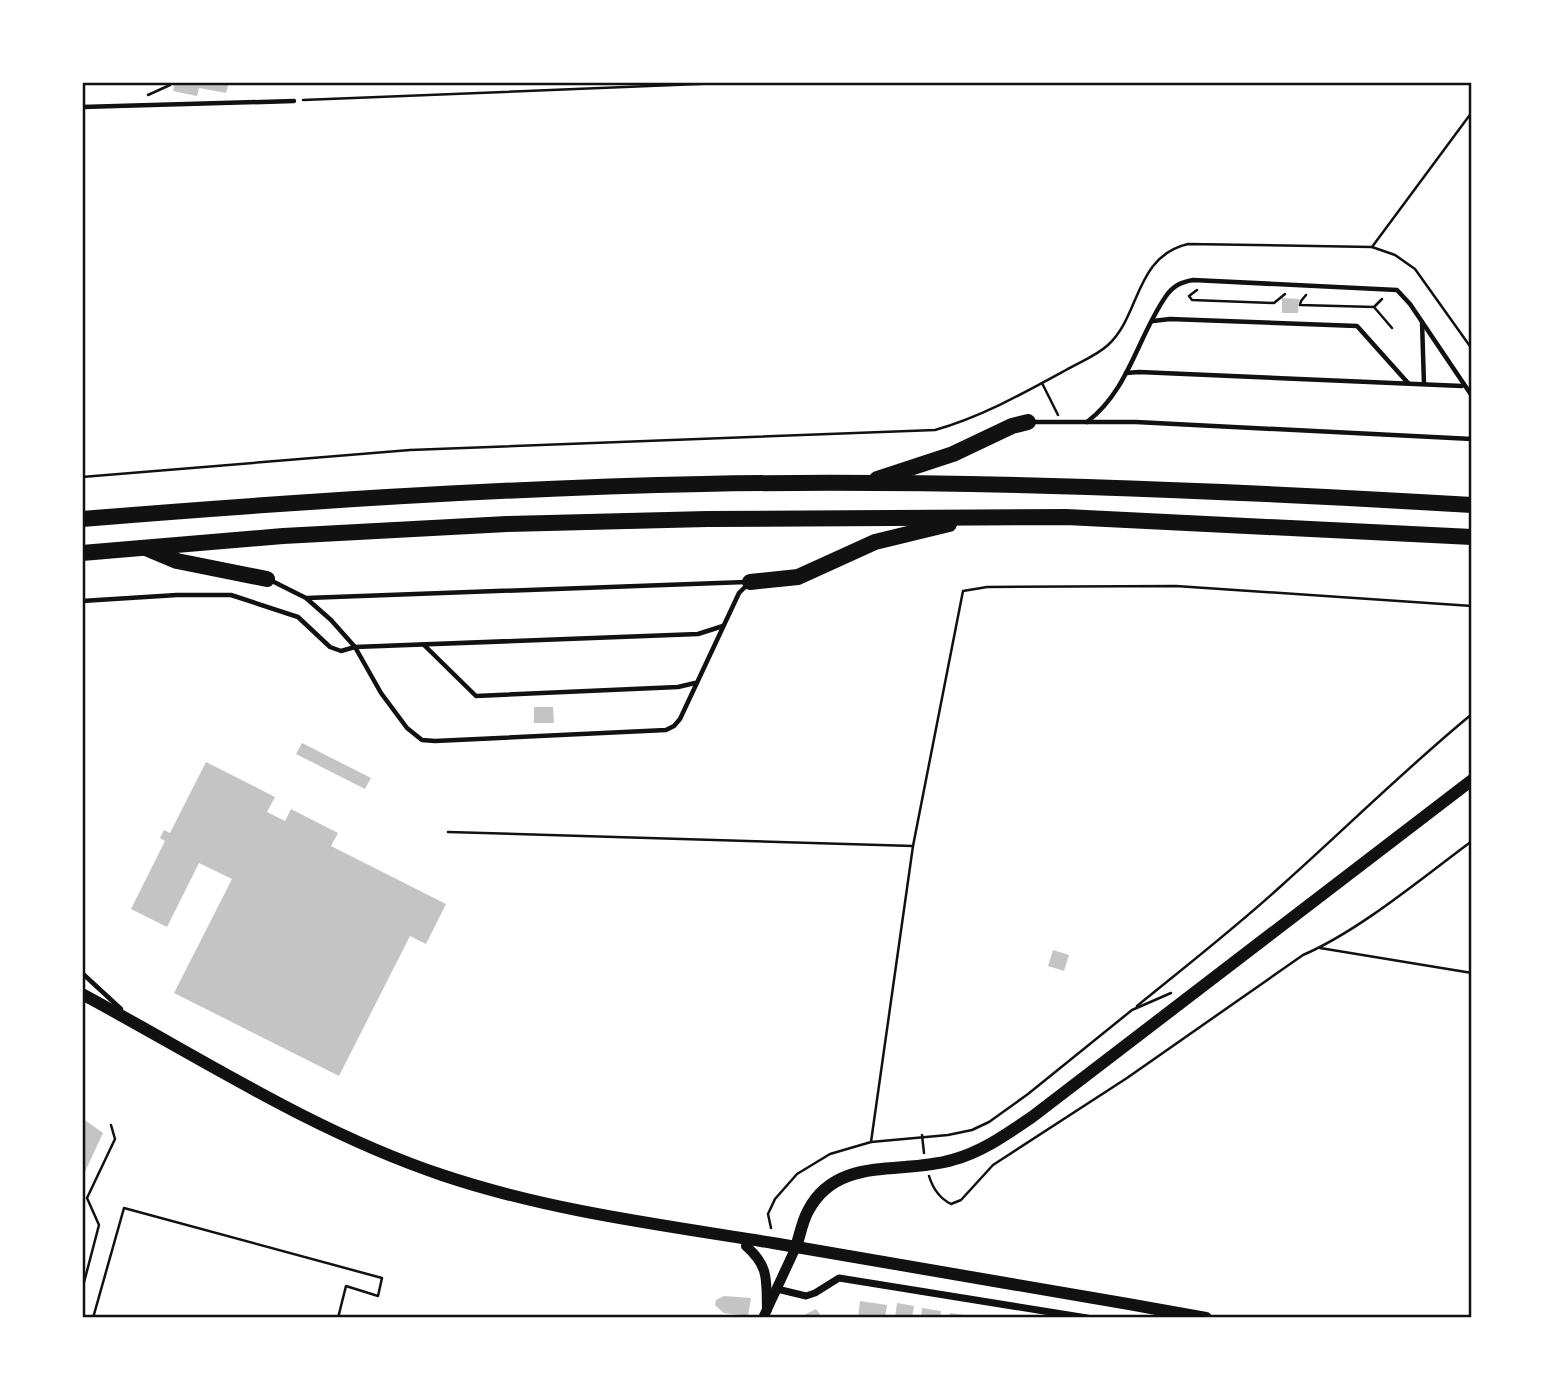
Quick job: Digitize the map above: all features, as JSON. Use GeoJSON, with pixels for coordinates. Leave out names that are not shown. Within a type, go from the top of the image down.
{"type":"FeatureCollection","features":[{"type":"Feature","properties":{"kind":"highway"},"geometry":{"type":"LineString","coordinates":[[866,483],[953,454],[1012,426],[1028,422]]}},
{"type":"Feature","properties":{"kind":"highway"},"geometry":{"type":"LineString","coordinates":[[82,519],[343,499],[702,484],[866,483],[1178,491],[1312,495],[1472,505]]}},
{"type":"Feature","properties":{"kind":"highway"},"geometry":{"type":"LineString","coordinates":[[750,582],[798,577],[875,542],[975,517]]}},
{"type":"Feature","properties":{"kind":"highway"},"geometry":{"type":"LineString","coordinates":[[82,554],[296,535],[507,524],[707,519],[1080,518],[1472,537]]}},
{"type":"Feature","properties":{"kind":"highway"},"geometry":{"type":"LineString","coordinates":[[144,547],[177,561],[267,579]]}},
{"type":"Feature","properties":{"kind":"main road"},"geometry":{"type":"LineString","coordinates":[[796,1247],[806,1214],[827,1186],[844,1176],[870,1169],[951,1161],[980,1150],[1032,1117],[1472,780]]}},
{"type":"Feature","properties":{"kind":"main road"},"geometry":{"type":"LineString","coordinates":[[82,994],[311,1121],[382,1153],[443,1176],[590,1214],[1206,1318]]}},
{"type":"Feature","properties":{"kind":"street"},"geometry":{"type":"LineString","coordinates":[[748,1239],[746,1246],[761,1261],[766,1271],[765,1314]]}},
{"type":"Feature","properties":{"kind":"street"},"geometry":{"type":"LineString","coordinates":[[765,1314],[796,1247]]}},
{"type":"Feature","properties":{"kind":"street"},"geometry":{"type":"LineString","coordinates":[[777,1289],[806,1296],[839,1278],[1087,1318]]}},
{"type":"Feature","properties":{"kind":"lane"},"geometry":{"type":"LineString","coordinates":[[82,107],[295,101]]}},
{"type":"Feature","properties":{"kind":"lane"},"geometry":{"type":"LineString","coordinates":[[1087,422],[1104,407],[1126,373],[1166,295],[1182,282],[1397,290],[1423,322],[1472,397]]}},
{"type":"Feature","properties":{"kind":"lane"},"geometry":{"type":"LineString","coordinates":[[1153,321],[1170,319],[1357,326],[1409,383]]}},
{"type":"Feature","properties":{"kind":"lane"},"geometry":{"type":"LineString","coordinates":[[1423,322],[1424,384]]}},
{"type":"Feature","properties":{"kind":"lane"},"geometry":{"type":"LineString","coordinates":[[1126,373],[1463,386]]}},
{"type":"Feature","properties":{"kind":"lane"},"geometry":{"type":"LineString","coordinates":[[1028,422],[1087,422],[1472,439]]}},
{"type":"Feature","properties":{"kind":"lane"},"geometry":{"type":"LineString","coordinates":[[267,579],[306,598],[342,631],[355,647],[381,693],[407,728],[422,740],[666,730],[680,719],[739,593],[750,582]]}},
{"type":"Feature","properties":{"kind":"lane"},"geometry":{"type":"LineString","coordinates":[[306,598],[750,582]]}},
{"type":"Feature","properties":{"kind":"lane"},"geometry":{"type":"LineString","coordinates":[[82,601],[231,595],[298,617],[330,647],[341,651],[355,647],[698,634],[723,626]]}},
{"type":"Feature","properties":{"kind":"lane"},"geometry":{"type":"LineString","coordinates":[[424,645],[476,696],[678,687],[696,682]]}},
{"type":"Feature","properties":{"kind":"lane"},"geometry":{"type":"LineString","coordinates":[[82,973],[138,1024]]}},
{"type":"Feature","properties":{"kind":"path"},"geometry":{"type":"LineString","coordinates":[[295,101],[748,82]]}},
{"type":"Feature","properties":{"kind":"path"},"geometry":{"type":"LineString","coordinates":[[140,100],[170,85]]}},
{"type":"Feature","properties":{"kind":"path"},"geometry":{"type":"LineString","coordinates":[[1372,247],[1472,112]]}},
{"type":"Feature","properties":{"kind":"path"},"geometry":{"type":"LineString","coordinates":[[82,477],[410,450],[935,430],[957,424],[1101,351],[1111,343],[1153,267],[1174,247],[1188,244],[1372,247],[1395,255],[1415,269],[1472,349]]}},
{"type":"Feature","properties":{"kind":"path"},"geometry":{"type":"LineString","coordinates":[[1192,300],[1274,303],[1284,294],[1307,295],[1300,305],[1374,307],[1391,290]]}},
{"type":"Feature","properties":{"kind":"path"},"geometry":{"type":"LineString","coordinates":[[1374,307],[1392,328]]}},
{"type":"Feature","properties":{"kind":"path"},"geometry":{"type":"LineString","coordinates":[[1042,383],[1056,408],[1059,421]]}},
{"type":"Feature","properties":{"kind":"path"},"geometry":{"type":"LineString","coordinates":[[871,1142],[913,846],[963,591],[987,587],[1176,586],[1472,606]]}},
{"type":"Feature","properties":{"kind":"path"},"geometry":{"type":"LineString","coordinates":[[773,1243],[768,1214],[775,1199],[797,1174],[830,1154],[871,1142],[922,1135],[948,1135],[972,1130],[989,1122],[1222,939],[1417,759],[1472,715]]}},
{"type":"Feature","properties":{"kind":"path"},"geometry":{"type":"LineString","coordinates":[[448,832],[913,846]]}},
{"type":"Feature","properties":{"kind":"path"},"geometry":{"type":"LineString","coordinates":[[922,1135],[925,1165],[932,1187],[942,1199],[951,1204],[961,1200],[993,1165],[1127,1078],[1303,955],[1320,948],[1365,919],[1472,841]]}},
{"type":"Feature","properties":{"kind":"path"},"geometry":{"type":"LineString","coordinates":[[1320,948],[1472,973]]}},
{"type":"Feature","properties":{"kind":"path"},"geometry":{"type":"LineString","coordinates":[[1132,1010],[1177,990]]}},
{"type":"Feature","properties":{"kind":"path"},"geometry":{"type":"LineString","coordinates":[[82,1290],[99,1226],[87,1198],[115,1139],[111,1125]]}},
{"type":"Feature","properties":{"kind":"path"},"geometry":{"type":"LineString","coordinates":[[93,1318],[124,1208],[382,1278],[378,1296],[346,1286],[338,1318]]}},
{"type":"Feature","properties":{"kind":"building"},"geometry":{"type":"Polygon","coordinates":[[[175,82],[229,82],[226,93],[199,88],[197,96],[173,91],[175,82]]]}},
{"type":"Feature","properties":{"kind":"building"},"geometry":{"type":"Polygon","coordinates":[[[1282,298],[1299,299],[1298,313],[1282,313],[1282,298]]]}},
{"type":"Feature","properties":{"kind":"building"},"geometry":{"type":"Polygon","coordinates":[[[534,707],[553,707],[554,723],[534,723],[534,707]]]}},
{"type":"Feature","properties":{"kind":"building"},"geometry":{"type":"Polygon","coordinates":[[[302,743],[371,778],[365,789],[296,754],[302,743]]]}},
{"type":"Feature","properties":{"kind":"building"},"geometry":{"type":"Polygon","coordinates":[[[206,762],[275,797],[267,812],[285,821],[291,809],[338,833],[331,846],[446,904],[426,944],[410,936],[339,1076],[174,993],[232,879],[199,863],[167,927],[131,909],[165,841],[160,838],[164,830],[170,833],[206,762]]]}},
{"type":"Feature","properties":{"kind":"building"},"geometry":{"type":"Polygon","coordinates":[[[1053,950],[1069,955],[1064,971],[1048,966],[1053,950]]]}},
{"type":"Feature","properties":{"kind":"building"},"geometry":{"type":"Polygon","coordinates":[[[82,1118],[103,1133],[82,1178],[82,1118]]]}},
{"type":"Feature","properties":{"kind":"building"},"geometry":{"type":"Polygon","coordinates":[[[724,1296],[751,1298],[748,1316],[724,1313],[719,1309],[715,1305],[716,1300],[724,1296]]]}},
{"type":"Feature","properties":{"kind":"building"},"geometry":{"type":"Polygon","coordinates":[[[860,1301],[887,1305],[885,1318],[858,1318],[860,1301]]]}},
{"type":"Feature","properties":{"kind":"building"},"geometry":{"type":"Polygon","coordinates":[[[897,1303],[914,1306],[912,1318],[895,1318],[897,1303]]]}},
{"type":"Feature","properties":{"kind":"building"},"geometry":{"type":"Polygon","coordinates":[[[922,1308],[941,1311],[940,1318],[921,1318],[922,1308]]]}},
{"type":"Feature","properties":{"kind":"building"},"geometry":{"type":"Polygon","coordinates":[[[816,1309],[823,1318],[806,1318],[804,1315],[816,1309]]]}},
{"type":"Feature","properties":{"kind":"building"},"geometry":{"type":"Polygon","coordinates":[[[950,1313],[965,1315],[965,1318],[949,1318],[950,1313]]]}}]}
